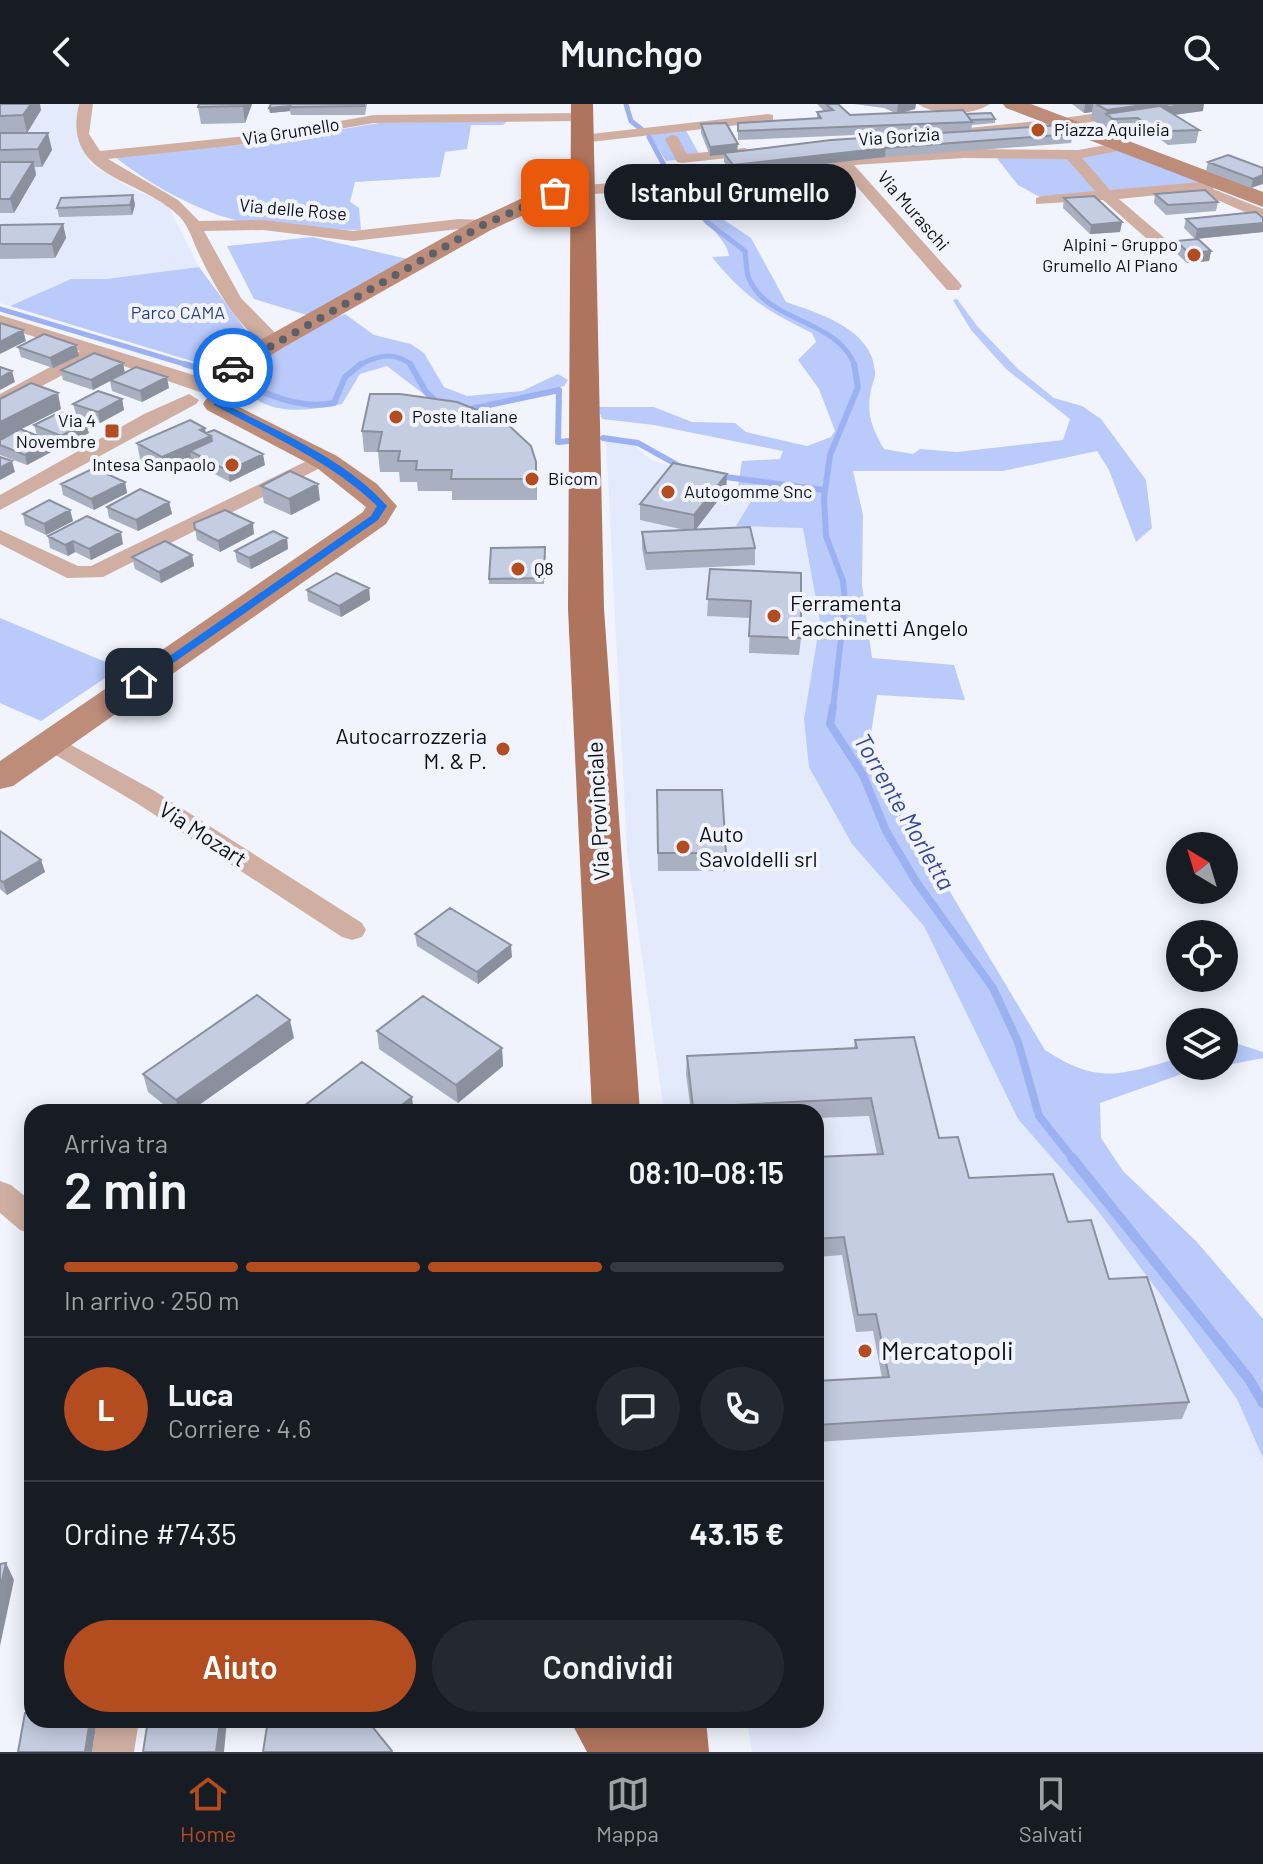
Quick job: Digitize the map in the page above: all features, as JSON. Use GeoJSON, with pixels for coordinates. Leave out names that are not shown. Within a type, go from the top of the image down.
{"type":"FeatureCollection","features":[{"type":"Feature","properties":{"kind":"main road"},"geometry":{"type":"LineString","coordinates":[[582,120],[582,190]]}},
{"type":"Feature","properties":{"kind":"main road","name":"Via Provinciale"},"geometry":{"type":"LineString","coordinates":[[582,190],[586,609],[616,1104]]}},
{"type":"Feature","properties":{"kind":"main road"},"geometry":{"type":"LineString","coordinates":[[609,1728],[627,1752]]}},
{"type":"Feature","properties":{"kind":"main road"},"geometry":{"type":"LineString","coordinates":[[674,1728],[676,1752]]}},
{"type":"Feature","properties":{"kind":"street"},"geometry":{"type":"LineString","coordinates":[[86,104],[82,135],[97,156],[111,169],[171,202],[187,215],[233,300],[248,321],[275,342]]}},
{"type":"Feature","properties":{"kind":"street"},"geometry":{"type":"LineString","coordinates":[[925,104],[951,109],[983,104]]}},
{"type":"Feature","properties":{"kind":"street"},"geometry":{"type":"LineString","coordinates":[[1013,104],[1206,182],[1263,200]]}},
{"type":"Feature","properties":{"kind":"street"},"geometry":{"type":"LineString","coordinates":[[926,135],[1057,123],[1187,104]]}},
{"type":"Feature","properties":{"kind":"street","name":"Via Grumello"},"geometry":{"type":"LineString","coordinates":[[97,156],[265,138],[374,119],[768,118]]}},
{"type":"Feature","properties":{"kind":"street"},"geometry":{"type":"LineString","coordinates":[[672,139],[682,159],[766,149]]}},
{"type":"Feature","properties":{"kind":"street","name":"Via Gorizia"},"geometry":{"type":"LineString","coordinates":[[582,190],[627,188],[843,161],[976,151],[1029,156],[1123,146]]}},
{"type":"Feature","properties":{"kind":"street"},"geometry":{"type":"LineString","coordinates":[[1070,153],[1106,195],[1161,243]]}},
{"type":"Feature","properties":{"kind":"street"},"geometry":{"type":"LineString","coordinates":[[721,155],[733,176]]}},
{"type":"Feature","properties":{"kind":"street","name":"Via Muraschi"},"geometry":{"type":"LineString","coordinates":[[843,161],[953,286]]}},
{"type":"Feature","properties":{"kind":"street"},"geometry":{"type":"LineString","coordinates":[[1042,201],[1206,182]]}},
{"type":"Feature","properties":{"kind":"street"},"geometry":{"type":"LineString","coordinates":[[1206,182],[1205,191],[1263,215]]}},
{"type":"Feature","properties":{"kind":"street"},"geometry":{"type":"LineString","coordinates":[[0,504],[151,418],[207,394],[228,371],[275,342],[483,225],[546,196],[582,190]]}},
{"type":"Feature","properties":{"kind":"street","name":"Via delle Rose"},"geometry":{"type":"LineString","coordinates":[[194,226],[263,225],[353,236],[445,225],[483,225]]}},
{"type":"Feature","properties":{"kind":"street"},"geometry":{"type":"LineString","coordinates":[[0,320],[96,350],[207,394],[321,460],[376,498],[382,506],[375,518],[0,778]]}},
{"type":"Feature","properties":{"kind":"street"},"geometry":{"type":"LineString","coordinates":[[0,402],[96,350]]}},
{"type":"Feature","properties":{"kind":"street"},"geometry":{"type":"LineString","coordinates":[[0,536],[75,573],[95,572],[321,460]]}},
{"type":"Feature","properties":{"kind":"street","name":"Via Mozart"},"geometry":{"type":"LineString","coordinates":[[51,742],[144,796],[352,930]]}},
{"type":"Feature","properties":{"kind":"street"},"geometry":{"type":"LineString","coordinates":[[0,1194],[24,1214]]}},
{"type":"Feature","properties":{"kind":"street"},"geometry":{"type":"LineString","coordinates":[[113,1752],[117,1728]]}},
{"type":"Feature","properties":{"kind":"shaded area"},"geometry":{"type":"Polygon","coordinates":[[[0,104],[78,104],[78,138],[91,164],[128,187],[167,204],[199,267],[106,279],[71,279],[10,306],[0,303],[0,104]]]}},
{"type":"Feature","properties":{"kind":"shaded area"},"geometry":{"type":"Polygon","coordinates":[[[606,441],[630,441],[651,460],[757,493],[737,526],[803,527],[820,622],[804,719],[852,844],[924,925],[1018,1119],[1095,1207],[1185,1327],[1237,1399],[1263,1458],[1263,1752],[752,1752],[748,1728],[824,1728],[824,1104],[663,1104],[627,851],[606,441]]]}},
{"type":"Feature","properties":{"kind":"green space"},"geometry":{"type":"Polygon","coordinates":[[[508,120],[503,125],[471,125],[467,149],[445,152],[440,177],[355,182],[350,202],[359,208],[361,230],[270,226],[218,215],[164,190],[115,157],[252,144],[379,123],[508,120]]]}},
{"type":"Feature","properties":{"kind":"green space"},"geometry":{"type":"Polygon","coordinates":[[[685,129],[701,157],[666,161],[649,134],[685,129]]]}},
{"type":"Feature","properties":{"kind":"green space"},"geometry":{"type":"Polygon","coordinates":[[[1123,146],[1210,182],[1047,201],[1018,185],[992,152],[1021,156],[1123,146]]]}},
{"type":"Feature","properties":{"kind":"green space"},"geometry":{"type":"Polygon","coordinates":[[[694,200],[751,238],[786,302],[842,325],[865,344],[872,357],[875,374],[870,414],[884,449],[913,454],[920,449],[957,452],[1063,440],[1070,419],[1006,369],[971,330],[953,300],[957,299],[978,327],[1018,369],[1054,398],[1082,406],[1101,419],[1146,480],[1152,528],[1136,542],[1109,470],[1097,451],[1003,471],[853,471],[863,515],[862,585],[872,658],[954,665],[965,700],[877,695],[870,740],[887,787],[1045,1050],[1081,1069],[1096,1073],[1126,1072],[1166,1062],[1166,1080],[1100,1103],[1101,1138],[1123,1171],[1196,1241],[1263,1319],[1263,1458],[1237,1399],[1185,1327],[1095,1207],[1018,1119],[924,926],[852,844],[809,767],[804,719],[820,622],[803,528],[736,526],[756,493],[738,487],[742,461],[780,459],[783,451],[654,425],[602,419],[598,407],[654,407],[692,422],[735,423],[746,432],[807,446],[831,437],[835,431],[819,389],[798,360],[816,342],[812,333],[757,302],[735,283],[712,257],[729,256],[719,236],[694,200]]]}},
{"type":"Feature","properties":{"kind":"green space"},"geometry":{"type":"Polygon","coordinates":[[[312,237],[412,260],[310,316],[254,299],[227,246],[312,237]]]}},
{"type":"Feature","properties":{"kind":"green space","name":"Parco CAMA"},"geometry":{"type":"Polygon","coordinates":[[[199,267],[256,344],[215,368],[10,306],[71,279],[106,279],[199,267]]]}},
{"type":"Feature","properties":{"kind":"green space"},"geometry":{"type":"Polygon","coordinates":[[[345,314],[374,335],[411,344],[424,353],[444,387],[467,396],[522,391],[558,374],[568,380],[564,386],[459,411],[434,402],[387,366],[360,374],[342,404],[295,410],[266,405],[254,398],[234,373],[323,322],[345,314]]]}},
{"type":"Feature","properties":{"kind":"green space"},"geometry":{"type":"Polygon","coordinates":[[[0,618],[120,668],[41,721],[0,703],[0,618]]]}},
{"type":"Feature","properties":{"kind":"green space"},"geometry":{"type":"Polygon","coordinates":[[[1238,1044],[1263,1052],[1263,1058],[1238,1063],[1238,1044]]]}},
{"type":"Feature","properties":{"kind":"building"},"geometry":{"type":"Polygon","coordinates":[[[0,104],[31,104],[23,115],[0,116],[0,104]]]}},
{"type":"Feature","properties":{"kind":"building"},"geometry":{"type":"Polygon","coordinates":[[[199,104],[244,104],[198,107],[199,104]]]}},
{"type":"Feature","properties":{"kind":"building"},"geometry":{"type":"Polygon","coordinates":[[[271,104],[291,104],[269,108],[271,104]]]}},
{"type":"Feature","properties":{"kind":"building"},"geometry":{"type":"Polygon","coordinates":[[[291,104],[364,104],[364,106],[290,107],[291,104]]]}},
{"type":"Feature","properties":{"kind":"building"},"geometry":{"type":"Polygon","coordinates":[[[826,104],[838,104],[850,115],[963,110],[972,122],[738,131],[738,123],[821,118],[817,112],[833,110],[826,104]]]}},
{"type":"Feature","properties":{"kind":"building"},"geometry":{"type":"Polygon","coordinates":[[[1096,104],[1151,104],[1107,110],[1096,104]]]}},
{"type":"Feature","properties":{"kind":"building"},"geometry":{"type":"Polygon","coordinates":[[[1160,106],[1199,130],[1170,131],[1159,123],[1147,126],[1138,118],[1113,119],[1106,114],[1160,106]]]}},
{"type":"Feature","properties":{"kind":"building"},"geometry":{"type":"Polygon","coordinates":[[[991,113],[995,119],[971,120],[966,114],[991,113]]]}},
{"type":"Feature","properties":{"kind":"building"},"geometry":{"type":"Polygon","coordinates":[[[726,123],[738,144],[710,147],[701,124],[726,123]]]}},
{"type":"Feature","properties":{"kind":"building"},"geometry":{"type":"Polygon","coordinates":[[[1064,125],[1073,134],[886,148],[733,165],[724,153],[831,140],[1064,125]]]}},
{"type":"Feature","properties":{"kind":"building"},"geometry":{"type":"Polygon","coordinates":[[[0,133],[48,133],[38,149],[0,150],[0,133]]]}},
{"type":"Feature","properties":{"kind":"building"},"geometry":{"type":"Polygon","coordinates":[[[1228,155],[1263,168],[1263,175],[1253,179],[1208,162],[1228,155]]]}},
{"type":"Feature","properties":{"kind":"building"},"geometry":{"type":"Polygon","coordinates":[[[0,162],[33,162],[10,199],[0,199],[0,162]]]}},
{"type":"Feature","properties":{"kind":"building"},"geometry":{"type":"Polygon","coordinates":[[[674,179],[682,188],[650,191],[642,182],[674,179]]]}},
{"type":"Feature","properties":{"kind":"building"},"geometry":{"type":"Polygon","coordinates":[[[1205,190],[1218,202],[1168,205],[1155,194],[1205,190]]]}},
{"type":"Feature","properties":{"kind":"building"},"geometry":{"type":"Polygon","coordinates":[[[133,195],[130,205],[57,208],[61,198],[133,195]]]}},
{"type":"Feature","properties":{"kind":"building"},"geometry":{"type":"Polygon","coordinates":[[[1094,196],[1122,222],[1091,225],[1064,198],[1094,196]]]}},
{"type":"Feature","properties":{"kind":"building"},"geometry":{"type":"Polygon","coordinates":[[[1256,212],[1263,218],[1263,223],[1197,229],[1186,219],[1256,212]]]}},
{"type":"Feature","properties":{"kind":"building"},"geometry":{"type":"Polygon","coordinates":[[[63,224],[52,244],[0,244],[0,225],[63,224]]]}},
{"type":"Feature","properties":{"kind":"building"},"geometry":{"type":"Polygon","coordinates":[[[1198,239],[1211,251],[1189,253],[1176,241],[1198,239]]]}},
{"type":"Feature","properties":{"kind":"building"},"geometry":{"type":"Polygon","coordinates":[[[0,323],[23,330],[0,342],[0,323]]]}},
{"type":"Feature","properties":{"kind":"building"},"geometry":{"type":"Polygon","coordinates":[[[44,334],[76,345],[50,358],[18,347],[44,334]]]}},
{"type":"Feature","properties":{"kind":"building"},"geometry":{"type":"Polygon","coordinates":[[[94,353],[123,363],[91,380],[61,370],[94,353]]]}},
{"type":"Feature","properties":{"kind":"building"},"geometry":{"type":"Polygon","coordinates":[[[0,367],[12,371],[0,378],[0,367]]]}},
{"type":"Feature","properties":{"kind":"building"},"geometry":{"type":"Polygon","coordinates":[[[136,367],[167,377],[140,391],[110,380],[136,367]]]}},
{"type":"Feature","properties":{"kind":"building"},"geometry":{"type":"Polygon","coordinates":[[[31,383],[58,393],[0,422],[0,399],[31,383]]]}},
{"type":"Feature","properties":{"kind":"building"},"geometry":{"type":"Polygon","coordinates":[[[98,391],[122,399],[98,412],[73,404],[98,391]]]}},
{"type":"Feature","properties":{"kind":"building"},"geometry":{"type":"Polygon","coordinates":[[[370,394],[400,394],[457,402],[503,420],[531,446],[536,462],[536,479],[451,479],[452,470],[416,470],[417,461],[398,461],[400,451],[378,451],[382,432],[362,431],[370,394]]]}},
{"type":"Feature","properties":{"kind":"building"},"geometry":{"type":"Polygon","coordinates":[[[60,412],[86,423],[61,436],[34,425],[60,412]]]}},
{"type":"Feature","properties":{"kind":"building"},"geometry":{"type":"Polygon","coordinates":[[[190,420],[205,428],[200,430],[211,436],[162,457],[137,443],[190,420]]]}},
{"type":"Feature","properties":{"kind":"building"},"geometry":{"type":"Polygon","coordinates":[[[20,429],[51,441],[25,455],[0,445],[0,440],[20,429]]]}},
{"type":"Feature","properties":{"kind":"building"},"geometry":{"type":"Polygon","coordinates":[[[214,430],[263,454],[228,471],[190,451],[212,441],[206,433],[214,430]]]}},
{"type":"Feature","properties":{"kind":"building"},"geometry":{"type":"Polygon","coordinates":[[[0,457],[12,461],[0,468],[0,457]]]}},
{"type":"Feature","properties":{"kind":"building"},"geometry":{"type":"Polygon","coordinates":[[[673,463],[727,474],[694,515],[640,504],[673,463]]]}},
{"type":"Feature","properties":{"kind":"building"},"geometry":{"type":"Polygon","coordinates":[[[94,468],[125,482],[91,499],[61,484],[94,468]]]}},
{"type":"Feature","properties":{"kind":"building"},"geometry":{"type":"Polygon","coordinates":[[[290,471],[318,484],[289,499],[261,486],[290,471]]]}},
{"type":"Feature","properties":{"kind":"building"},"geometry":{"type":"Polygon","coordinates":[[[140,489],[169,502],[136,520],[107,507],[140,489]]]}},
{"type":"Feature","properties":{"kind":"building"},"geometry":{"type":"Polygon","coordinates":[[[49,500],[70,510],[44,524],[23,514],[49,500]]]}},
{"type":"Feature","properties":{"kind":"building"},"geometry":{"type":"Polygon","coordinates":[[[225,510],[253,523],[218,541],[195,529],[194,523],[225,510]]]}},
{"type":"Feature","properties":{"kind":"building"},"geometry":{"type":"Polygon","coordinates":[[[87,516],[121,532],[89,549],[73,541],[65,545],[48,536],[87,516]]]}},
{"type":"Feature","properties":{"kind":"building"},"geometry":{"type":"Polygon","coordinates":[[[750,527],[755,548],[646,553],[642,532],[750,527]]]}},
{"type":"Feature","properties":{"kind":"building"},"geometry":{"type":"Polygon","coordinates":[[[273,531],[287,538],[249,558],[235,551],[273,531]]]}},
{"type":"Feature","properties":{"kind":"building"},"geometry":{"type":"Polygon","coordinates":[[[165,541],[192,555],[159,572],[132,557],[165,541]]]}},
{"type":"Feature","properties":{"kind":"building","name":"Q8"},"geometry":{"type":"Polygon","coordinates":[[[545,547],[544,578],[489,579],[491,548],[545,547]]]}},
{"type":"Feature","properties":{"kind":"building"},"geometry":{"type":"Polygon","coordinates":[[[710,569],[801,573],[801,638],[749,636],[751,601],[707,599],[710,569]]]}},
{"type":"Feature","properties":{"kind":"building"},"geometry":{"type":"Polygon","coordinates":[[[336,573],[369,588],[339,606],[307,590],[336,573]]]}},
{"type":"Feature","properties":{"kind":"building"},"geometry":{"type":"Polygon","coordinates":[[[657,790],[722,790],[726,853],[658,853],[657,790]]]}},
{"type":"Feature","properties":{"kind":"building"},"geometry":{"type":"Polygon","coordinates":[[[0,831],[41,860],[3,882],[0,880],[0,831]]]}},
{"type":"Feature","properties":{"kind":"building"},"geometry":{"type":"Polygon","coordinates":[[[450,908],[511,945],[477,972],[415,934],[450,908]]]}},
{"type":"Feature","properties":{"kind":"building"},"geometry":{"type":"Polygon","coordinates":[[[257,995],[290,1020],[176,1100],[143,1074],[257,995]]]}},
{"type":"Feature","properties":{"kind":"building"},"geometry":{"type":"Polygon","coordinates":[[[423,996],[502,1048],[456,1085],[377,1031],[423,996]]]}},
{"type":"Feature","properties":{"kind":"building"},"geometry":{"type":"Polygon","coordinates":[[[914,1037],[939,1138],[958,1137],[969,1178],[1053,1174],[1068,1222],[1091,1220],[1109,1279],[1147,1277],[1189,1402],[824,1425],[824,1381],[889,1377],[876,1314],[858,1315],[844,1237],[824,1238],[824,1157],[883,1154],[871,1098],[693,1104],[687,1056],[857,1048],[855,1040],[914,1037]]]}},
{"type":"Feature","properties":{"kind":"building"},"geometry":{"type":"Polygon","coordinates":[[[362,1062],[412,1097],[403,1104],[307,1104],[362,1062]]]}},
{"type":"Feature","properties":{"kind":"building"},"geometry":{"type":"Polygon","coordinates":[[[6,1563],[0,1589],[0,1564],[6,1563]]]}},
{"type":"Feature","properties":{"kind":"building"},"geometry":{"type":"Polygon","coordinates":[[[24,1719],[24,1728],[89,1728],[85,1752],[18,1752],[24,1719]]]}},
{"type":"Feature","properties":{"kind":"building"},"geometry":{"type":"Polygon","coordinates":[[[147,1728],[219,1728],[216,1752],[143,1752],[147,1728]]]}},
{"type":"Feature","properties":{"kind":"building"},"geometry":{"type":"Polygon","coordinates":[[[267,1728],[373,1728],[392,1751],[391,1752],[263,1752],[267,1728]]]}},
{"type":"Feature","properties":{"kind":"waterway","name":"Torrente Morletta"},"geometry":{"type":"LineString","coordinates":[[626,104],[631,121],[645,132]]}},
{"type":"Feature","properties":{"kind":"waterway","name":"Torrente Morletta"},"geometry":{"type":"LineString","coordinates":[[649,137],[672,180]]}},
{"type":"Feature","properties":{"kind":"waterway","name":"Torrente Morletta"},"geometry":{"type":"LineString","coordinates":[[678,187],[707,222],[745,251],[748,276],[757,292],[785,313],[833,338],[846,350],[854,364]]}},
{"type":"Feature","properties":{"kind":"waterway"},"geometry":{"type":"LineString","coordinates":[[0,309],[191,366]]}},
{"type":"Feature","properties":{"kind":"waterway"},"geometry":{"type":"LineString","coordinates":[[359,365],[385,356],[399,358],[410,365]]}},
{"type":"Feature","properties":{"kind":"waterway"},"geometry":{"type":"LineString","coordinates":[[184,364],[191,366]]}},
{"type":"Feature","properties":{"kind":"waterway","name":"Torrente Morletta"},"geometry":{"type":"LineString","coordinates":[[833,709],[845,603],[843,581],[826,536],[824,498],[830,455],[858,387],[854,364]]}},
{"type":"Feature","properties":{"kind":"waterway"},"geometry":{"type":"LineString","coordinates":[[236,381],[296,403],[321,405],[334,403],[345,377],[359,365]]}},
{"type":"Feature","properties":{"kind":"waterway"},"geometry":{"type":"LineString","coordinates":[[410,365],[426,392],[438,403]]}},
{"type":"Feature","properties":{"kind":"waterway"},"geometry":{"type":"LineString","coordinates":[[191,366],[205,370]]}},
{"type":"Feature","properties":{"kind":"waterway"},"geometry":{"type":"LineString","coordinates":[[466,410],[559,390],[558,442],[569,441]]}},
{"type":"Feature","properties":{"kind":"waterway"},"geometry":{"type":"LineString","coordinates":[[603,438],[638,443],[681,467]]}},
{"type":"Feature","properties":{"kind":"waterway"},"geometry":{"type":"LineString","coordinates":[[718,476],[824,490]]}},
{"type":"Feature","properties":{"kind":"waterway","name":"Torrente Morletta"},"geometry":{"type":"LineString","coordinates":[[833,707],[830,724],[863,775],[886,831],[917,883],[993,988],[1018,1042],[1039,1116],[1074,1160]]}},
{"type":"Feature","properties":{"kind":"waterway","name":"Torrente Morletta"},"geometry":{"type":"LineString","coordinates":[[1072,1158],[1249,1379],[1263,1403]]}},
{"type":"Feature","properties":{"kind":"way so far"},"geometry":{"type":"LineString","coordinates":[[233,368],[483,225],[555,193]]}},
{"type":"Feature","properties":{"kind":"place","name":"Piazza Aquileia"},"geometry":{"type":"Point","coordinates":[1038,130]}},
{"type":"Feature","properties":{"kind":"place","name":"Istanbul Grumello"},"geometry":{"type":"Point","coordinates":[555,193]}},
{"type":"Feature","properties":{"kind":"place","name":"Alpini - Gruppo Grumello Al Piano"},"geometry":{"type":"Point","coordinates":[1194,255]}},
{"type":"Feature","properties":{"kind":"place","name":"Poste Italiane"},"geometry":{"type":"Point","coordinates":[396,417]}},
{"type":"Feature","properties":{"kind":"place","name":"Via 4 Novembre"},"geometry":{"type":"Point","coordinates":[112,431]}},
{"type":"Feature","properties":{"kind":"place","name":"Intesa Sanpaolo"},"geometry":{"type":"Point","coordinates":[232,465]}},
{"type":"Feature","properties":{"kind":"place","name":"Bicom"},"geometry":{"type":"Point","coordinates":[532,479]}},
{"type":"Feature","properties":{"kind":"place","name":"Autogomme Snc"},"geometry":{"type":"Point","coordinates":[668,492]}},
{"type":"Feature","properties":{"kind":"place","name":"Q8"},"geometry":{"type":"Point","coordinates":[518,569]}},
{"type":"Feature","properties":{"kind":"place","name":"Ferramenta Facchinetti Angelo"},"geometry":{"type":"Point","coordinates":[774,616]}},
{"type":"Feature","properties":{"kind":"place","name":"Autocarrozzeria M. & P."},"geometry":{"type":"Point","coordinates":[503,749]}},
{"type":"Feature","properties":{"kind":"place","name":"Auto Savoldelli srl"},"geometry":{"type":"Point","coordinates":[683,847]}},
{"type":"Feature","properties":{"kind":"place","name":"Mercatopoli"},"geometry":{"type":"Point","coordinates":[865,1351]}},
{"type":"Feature","properties":{"kind":"route"},"geometry":{"type":"LineString","coordinates":[[139,682],[375,518],[382,506],[364,488],[314,455],[217,404],[230,394],[228,390],[216,386],[220,378],[233,368]]}}]}
